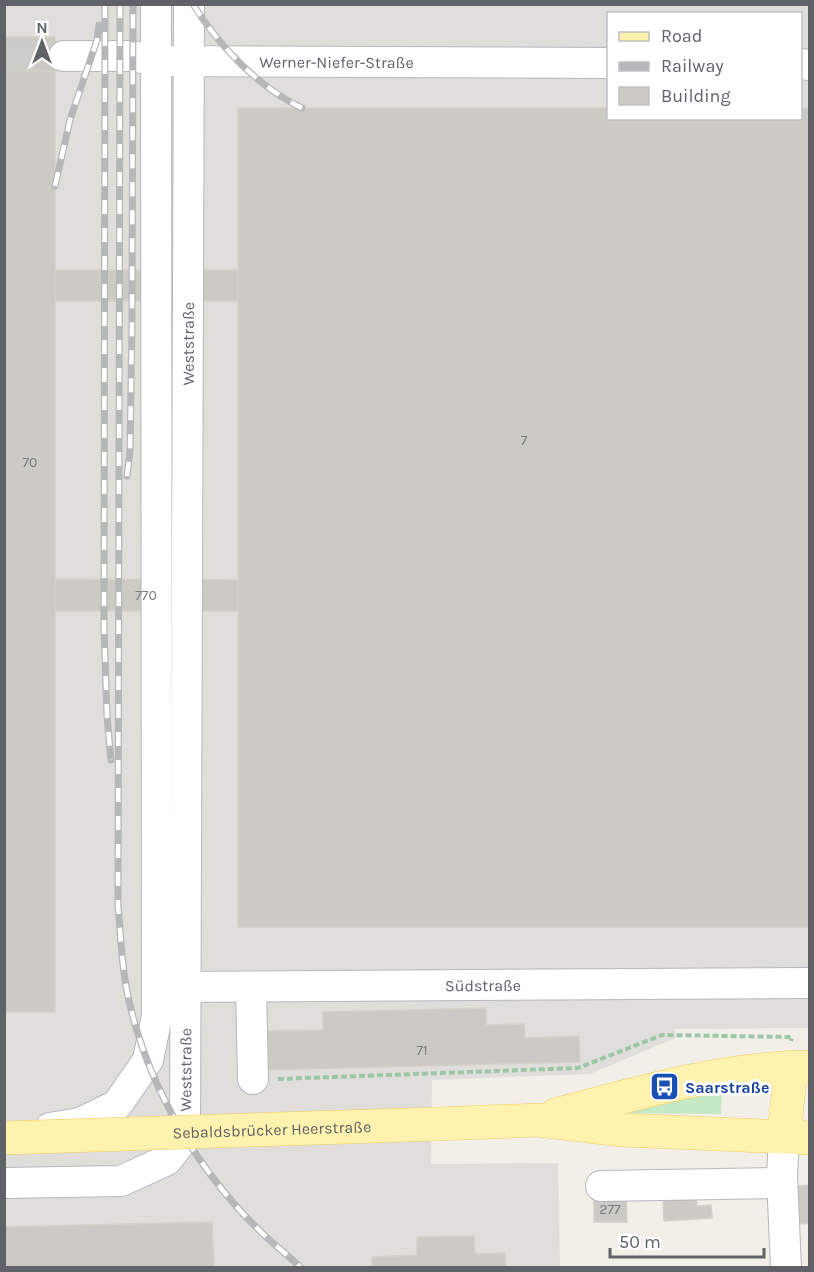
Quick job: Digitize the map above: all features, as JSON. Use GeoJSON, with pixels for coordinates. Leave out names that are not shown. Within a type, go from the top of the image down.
{"type":"FeatureCollection","features":[{"type":"Feature","properties":{"kind":"main road","name":"Sebaldsbrücker Heerstraße"},"geometry":{"type":"LineString","coordinates":[[539,1120],[664,1087],[722,1076],[800,1067]]}},
{"type":"Feature","properties":{"kind":"main road"},"geometry":{"type":"LineString","coordinates":[[797,1137],[800,1067]]}},
{"type":"Feature","properties":{"kind":"main road","name":"Sebaldsbrücker Heerstraße"},"geometry":{"type":"LineString","coordinates":[[4,1137],[539,1120],[623,1130],[797,1137]]}},
{"type":"Feature","properties":{"kind":"street","name":"Weststraße"},"geometry":{"type":"LineString","coordinates":[[4,1137],[80,1124],[117,1105],[148,1060],[157,1017],[156,4]]}},
{"type":"Feature","properties":{"kind":"street","name":"Weststraße"},"geometry":{"type":"LineString","coordinates":[[4,1183],[121,1181],[167,1160],[185,1137],[189,4]]}},
{"type":"Feature","properties":{"kind":"street","name":"Werner-Niefer-Straße"},"geometry":{"type":"LineString","coordinates":[[64,56],[132,56],[156,61],[607,63]]}},
{"type":"Feature","properties":{"kind":"street"},"geometry":{"type":"LineString","coordinates":[[156,139],[189,139]]}},
{"type":"Feature","properties":{"kind":"street"},"geometry":{"type":"LineString","coordinates":[[156,548],[188,549]]}},
{"type":"Feature","properties":{"kind":"street"},"geometry":{"type":"LineString","coordinates":[[156,654],[187,654]]}},
{"type":"Feature","properties":{"kind":"street"},"geometry":{"type":"LineString","coordinates":[[156,769],[187,769]]}},
{"type":"Feature","properties":{"kind":"street"},"geometry":{"type":"LineString","coordinates":[[156,915],[186,915]]}},
{"type":"Feature","properties":{"kind":"street","name":"Südstraße"},"geometry":{"type":"LineString","coordinates":[[156,987],[810,983]]}},
{"type":"Feature","properties":{"kind":"street"},"geometry":{"type":"LineString","coordinates":[[251,987],[253,1079]]}},
{"type":"Feature","properties":{"kind":"street"},"geometry":{"type":"LineString","coordinates":[[786,1268],[782,1183],[797,1137]]}},
{"type":"Feature","properties":{"kind":"street"},"geometry":{"type":"LineString","coordinates":[[601,1186],[782,1183]]}},
{"type":"Feature","properties":{"kind":"path"},"geometry":{"type":"LineString","coordinates":[[253,1079],[578,1068],[662,1035],[792,1037],[800,1067]]}},
{"type":"Feature","properties":{"kind":"shaded area"},"geometry":{"type":"Polygon","coordinates":[[[5,5],[809,5],[809,1028],[675,1029],[675,1038],[590,1074],[432,1080],[431,1164],[558,1163],[560,1267],[5,1268],[5,5]]]}},
{"type":"Feature","properties":{"kind":"green space"},"geometry":{"type":"Polygon","coordinates":[[[722,1086],[721,1114],[628,1113],[722,1086]]]}},
{"type":"Feature","properties":{"kind":"building"},"geometry":{"type":"Polygon","coordinates":[[[4,37],[55,37],[55,71],[4,71],[4,37]]]}},
{"type":"Feature","properties":{"kind":"building"},"geometry":{"type":"Polygon","coordinates":[[[4,71],[55,71],[55,1012],[4,1012],[4,71]]]}},
{"type":"Feature","properties":{"kind":"building"},"geometry":{"type":"Polygon","coordinates":[[[238,108],[607,108],[607,120],[802,120],[802,108],[810,108],[810,927],[238,927],[238,108]]]}},
{"type":"Feature","properties":{"kind":"building"},"geometry":{"type":"Polygon","coordinates":[[[55,270],[238,270],[238,301],[55,301],[55,270]]]}},
{"type":"Feature","properties":{"kind":"building"},"geometry":{"type":"Polygon","coordinates":[[[55,579],[238,580],[238,611],[55,611],[55,579]]]}},
{"type":"Feature","properties":{"kind":"building"},"geometry":{"type":"Polygon","coordinates":[[[486,1008],[486,1025],[524,1024],[525,1038],[579,1036],[580,1062],[264,1070],[263,1031],[323,1030],[323,1012],[486,1008]]]}},
{"type":"Feature","properties":{"kind":"building"},"geometry":{"type":"Polygon","coordinates":[[[810,1185],[810,1223],[799,1224],[797,1186],[810,1185]]]}},
{"type":"Feature","properties":{"kind":"building"},"geometry":{"type":"Polygon","coordinates":[[[696,1194],[697,1206],[711,1205],[712,1218],[664,1221],[663,1196],[696,1194]]]}},
{"type":"Feature","properties":{"kind":"building"},"geometry":{"type":"Polygon","coordinates":[[[626,1196],[627,1222],[594,1222],[594,1197],[626,1196]]]}},
{"type":"Feature","properties":{"kind":"building"},"geometry":{"type":"Polygon","coordinates":[[[212,1222],[214,1268],[4,1268],[4,1227],[212,1222]]]}},
{"type":"Feature","properties":{"kind":"building"},"geometry":{"type":"Polygon","coordinates":[[[474,1236],[475,1254],[505,1253],[506,1268],[372,1268],[372,1257],[417,1255],[417,1237],[474,1236]]]}},
{"type":"Feature","properties":{"kind":"tunnel"},"geometry":{"type":"LineString","coordinates":[[4,56],[64,56]]}},
{"type":"Feature","properties":{"kind":"railway"},"geometry":{"type":"LineString","coordinates":[[105,4],[104,628],[111,760]]}},
{"type":"Feature","properties":{"kind":"railway"},"geometry":{"type":"LineString","coordinates":[[120,4],[118,905],[122,957],[131,1009],[140,1040],[151,1070],[180,1129],[217,1183],[238,1208],[301,1268]]}},
{"type":"Feature","properties":{"kind":"railway"},"geometry":{"type":"LineString","coordinates":[[127,476],[130,451],[132,325],[133,4]]}},
{"type":"Feature","properties":{"kind":"railway"},"geometry":{"type":"LineString","coordinates":[[193,4],[214,35],[240,64],[270,89],[302,108]]}},
{"type":"Feature","properties":{"kind":"railway"},"geometry":{"type":"LineString","coordinates":[[55,186],[70,120],[97,40],[99,25]]}},
{"type":"Feature","properties":{"kind":"place","name":"Saarstraße"},"geometry":{"type":"Point","coordinates":[664,1087]}}]}
